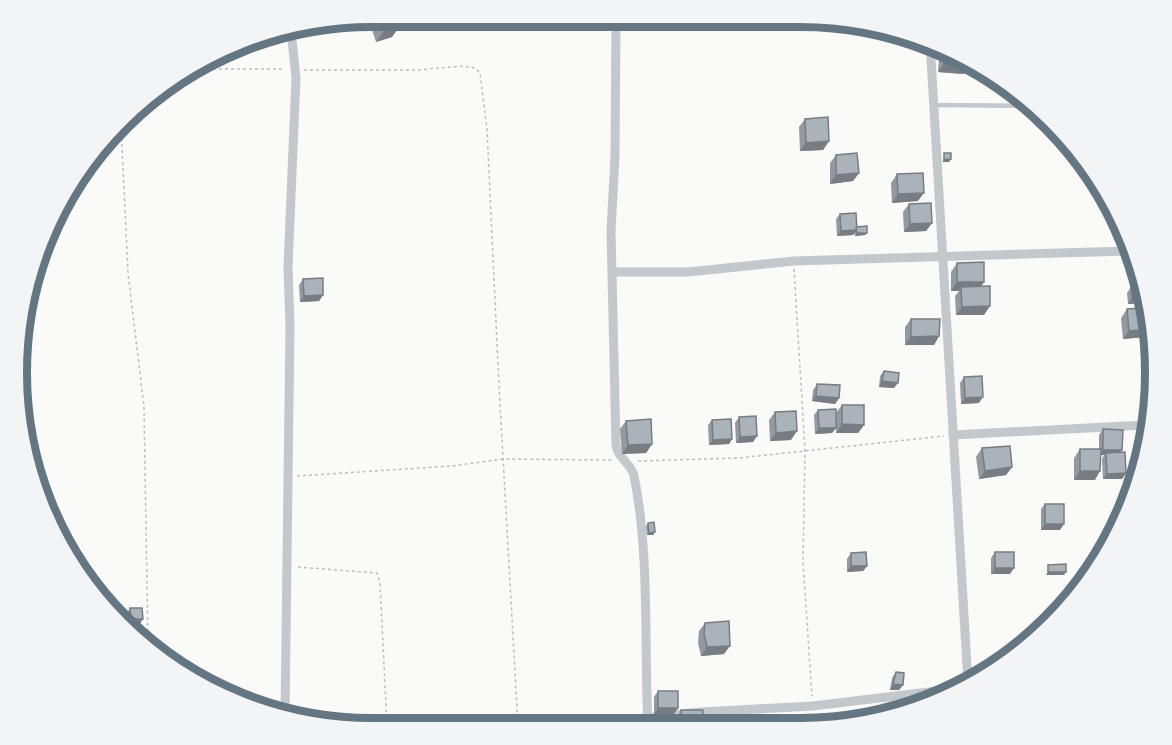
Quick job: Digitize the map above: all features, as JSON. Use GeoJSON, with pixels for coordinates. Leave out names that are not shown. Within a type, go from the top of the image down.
{"type":"FeatureCollection","features":[{"type":"Feature","properties":{"kind":"street"},"geometry":{"type":"LineString","coordinates":[[616,27],[612,273],[616,445],[618,453],[634,472],[641,525],[648,718]]}},
{"type":"Feature","properties":{"kind":"street"},"geometry":{"type":"LineString","coordinates":[[285,706],[290,326],[288,267],[294,70],[292,37]]}},
{"type":"Feature","properties":{"kind":"street"},"geometry":{"type":"LineString","coordinates":[[931,52],[967,674]]}},
{"type":"Feature","properties":{"kind":"street"},"geometry":{"type":"LineString","coordinates":[[612,273],[724,270],[794,261],[1123,251]]}},
{"type":"Feature","properties":{"kind":"street"},"geometry":{"type":"LineString","coordinates":[[953,435],[1141,425]]}},
{"type":"Feature","properties":{"kind":"street"},"geometry":{"type":"LineString","coordinates":[[683,718],[933,692]]}},
{"type":"Feature","properties":{"kind":"lane"},"geometry":{"type":"LineString","coordinates":[[934,105],[1019,106]]}},
{"type":"Feature","properties":{"kind":"path"},"geometry":{"type":"LineString","coordinates":[[208,69],[417,69],[464,66],[476,68],[480,72],[487,129],[518,718]]}},
{"type":"Feature","properties":{"kind":"path"},"geometry":{"type":"LineString","coordinates":[[122,134],[129,273],[144,407],[148,634]]}},
{"type":"Feature","properties":{"kind":"path"},"geometry":{"type":"LineString","coordinates":[[794,261],[805,450],[803,562],[813,706]]}},
{"type":"Feature","properties":{"kind":"path"},"geometry":{"type":"LineString","coordinates":[[287,566],[377,573],[380,583],[387,718]]}},
{"type":"Feature","properties":{"kind":"building"},"geometry":{"type":"Polygon","coordinates":[[[383,27],[397,27],[384,31],[383,27]]]}},
{"type":"Feature","properties":{"kind":"building"},"geometry":{"type":"Polygon","coordinates":[[[828,117],[829,141],[806,143],[805,119],[828,117]]]}},
{"type":"Feature","properties":{"kind":"building"},"geometry":{"type":"Polygon","coordinates":[[[857,153],[859,173],[836,175],[836,155],[857,153]]]}},
{"type":"Feature","properties":{"kind":"building"},"geometry":{"type":"Polygon","coordinates":[[[944,153],[951,153],[951,159],[944,160],[944,153]]]}},
{"type":"Feature","properties":{"kind":"building"},"geometry":{"type":"Polygon","coordinates":[[[923,173],[924,193],[898,194],[897,174],[923,173]]]}},
{"type":"Feature","properties":{"kind":"building"},"geometry":{"type":"Polygon","coordinates":[[[931,203],[932,223],[910,224],[909,204],[931,203]]]}},
{"type":"Feature","properties":{"kind":"building"},"geometry":{"type":"Polygon","coordinates":[[[856,213],[857,230],[841,231],[840,214],[856,213]]]}},
{"type":"Feature","properties":{"kind":"building"},"geometry":{"type":"Polygon","coordinates":[[[867,226],[867,233],[857,233],[856,227],[867,226]]]}},
{"type":"Feature","properties":{"kind":"building"},"geometry":{"type":"Polygon","coordinates":[[[984,262],[984,282],[957,282],[957,263],[984,262]]]}},
{"type":"Feature","properties":{"kind":"building"},"geometry":{"type":"Polygon","coordinates":[[[323,278],[323,295],[304,296],[303,279],[323,278]]]}},
{"type":"Feature","properties":{"kind":"building"},"geometry":{"type":"Polygon","coordinates":[[[990,286],[990,306],[962,307],[961,287],[990,286]]]}},
{"type":"Feature","properties":{"kind":"building"},"geometry":{"type":"Polygon","coordinates":[[[1131,287],[1134,287],[1136,298],[1132,298],[1131,287]]]}},
{"type":"Feature","properties":{"kind":"building"},"geometry":{"type":"Polygon","coordinates":[[[1139,308],[1142,330],[1129,331],[1127,309],[1139,308]]]}},
{"type":"Feature","properties":{"kind":"building"},"geometry":{"type":"Polygon","coordinates":[[[911,319],[940,319],[939,336],[911,337],[911,319]]]}},
{"type":"Feature","properties":{"kind":"building"},"geometry":{"type":"Polygon","coordinates":[[[884,371],[899,373],[898,383],[882,381],[884,371]]]}},
{"type":"Feature","properties":{"kind":"building"},"geometry":{"type":"Polygon","coordinates":[[[982,376],[983,397],[965,398],[964,377],[982,376]]]}},
{"type":"Feature","properties":{"kind":"building"},"geometry":{"type":"Polygon","coordinates":[[[817,384],[840,385],[839,398],[816,396],[817,384]]]}},
{"type":"Feature","properties":{"kind":"building"},"geometry":{"type":"Polygon","coordinates":[[[842,405],[864,405],[864,425],[842,424],[842,405]]]}},
{"type":"Feature","properties":{"kind":"building"},"geometry":{"type":"Polygon","coordinates":[[[836,409],[836,428],[819,428],[818,410],[836,409]]]}},
{"type":"Feature","properties":{"kind":"building"},"geometry":{"type":"Polygon","coordinates":[[[796,411],[797,431],[776,433],[775,412],[796,411]]]}},
{"type":"Feature","properties":{"kind":"building"},"geometry":{"type":"Polygon","coordinates":[[[756,416],[757,436],[740,437],[739,417],[756,416]]]}},
{"type":"Feature","properties":{"kind":"building"},"geometry":{"type":"Polygon","coordinates":[[[651,419],[652,444],[628,445],[626,421],[651,419]]]}},
{"type":"Feature","properties":{"kind":"building"},"geometry":{"type":"Polygon","coordinates":[[[731,419],[732,439],[713,440],[712,420],[731,419]]]}},
{"type":"Feature","properties":{"kind":"building"},"geometry":{"type":"Polygon","coordinates":[[[1103,429],[1123,430],[1122,450],[1103,450],[1103,429]]]}},
{"type":"Feature","properties":{"kind":"building"},"geometry":{"type":"Polygon","coordinates":[[[1010,446],[1012,467],[985,471],[982,448],[1010,446]]]}},
{"type":"Feature","properties":{"kind":"building"},"geometry":{"type":"Polygon","coordinates":[[[1080,449],[1101,449],[1100,471],[1080,471],[1080,449]]]}},
{"type":"Feature","properties":{"kind":"building"},"geometry":{"type":"Polygon","coordinates":[[[1125,452],[1126,473],[1107,474],[1106,453],[1125,452]]]}},
{"type":"Feature","properties":{"kind":"building"},"geometry":{"type":"Polygon","coordinates":[[[1045,504],[1064,504],[1064,524],[1045,524],[1045,504]]]}},
{"type":"Feature","properties":{"kind":"building"},"geometry":{"type":"Polygon","coordinates":[[[654,522],[655,532],[649,533],[648,523],[654,522]]]}},
{"type":"Feature","properties":{"kind":"building"},"geometry":{"type":"Polygon","coordinates":[[[866,552],[867,566],[851,566],[851,553],[866,552]]]}},
{"type":"Feature","properties":{"kind":"building"},"geometry":{"type":"Polygon","coordinates":[[[995,552],[1014,552],[1014,568],[995,568],[995,552]]]}},
{"type":"Feature","properties":{"kind":"building"},"geometry":{"type":"Polygon","coordinates":[[[1066,564],[1066,572],[1048,572],[1048,565],[1066,564]]]}},
{"type":"Feature","properties":{"kind":"building"},"geometry":{"type":"Polygon","coordinates":[[[130,608],[142,608],[143,619],[131,619],[130,608]]]}},
{"type":"Feature","properties":{"kind":"building"},"geometry":{"type":"Polygon","coordinates":[[[729,621],[730,646],[707,647],[704,634],[705,623],[729,621]]]}},
{"type":"Feature","properties":{"kind":"building"},"geometry":{"type":"Polygon","coordinates":[[[896,672],[904,673],[903,685],[893,684],[896,672]]]}},
{"type":"Feature","properties":{"kind":"building"},"geometry":{"type":"Polygon","coordinates":[[[658,691],[678,691],[678,708],[658,708],[658,691]]]}},
{"type":"Feature","properties":{"kind":"building"},"geometry":{"type":"Polygon","coordinates":[[[681,710],[703,710],[703,718],[681,718],[681,710]]]}},
{"type":"Feature","properties":{"kind":"building"},"geometry":{"type":"Polygon","coordinates":[[[803,715],[803,718],[800,718],[770,718],[803,715]]]}}]}
